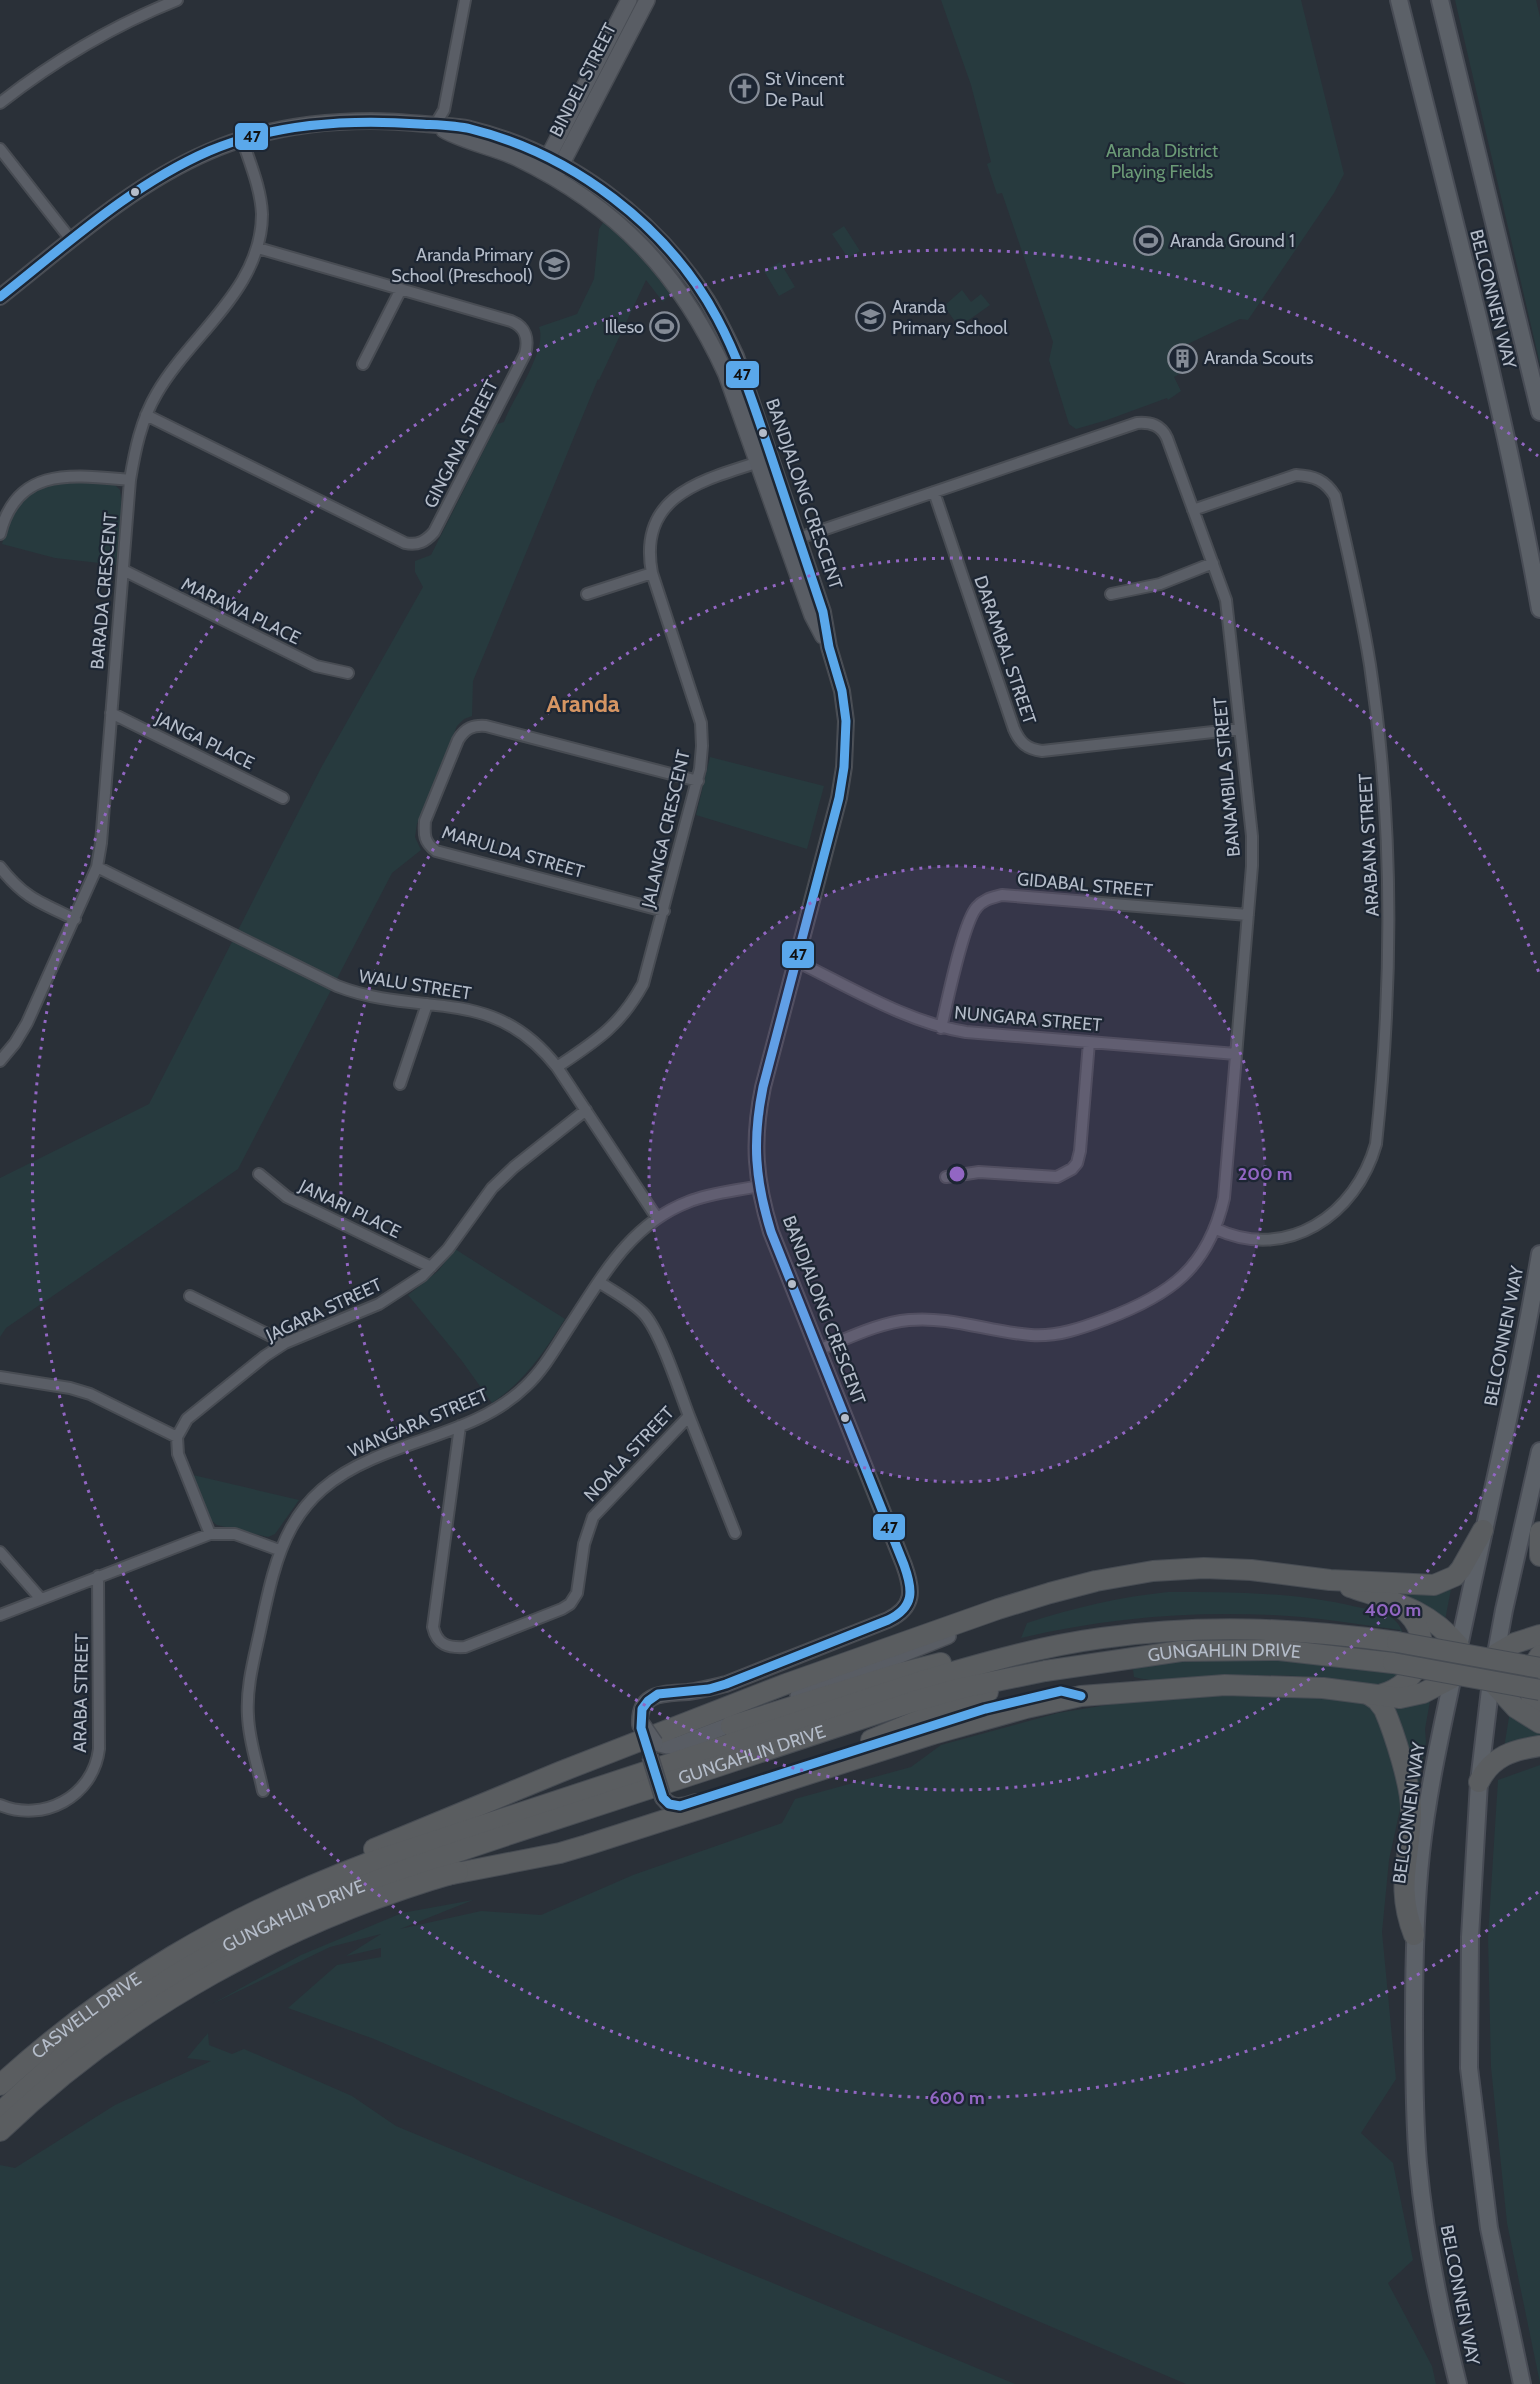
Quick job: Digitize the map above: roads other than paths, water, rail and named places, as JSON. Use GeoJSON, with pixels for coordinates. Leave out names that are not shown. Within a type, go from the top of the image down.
{"type":"FeatureCollection","features":[{"type":"Feature","properties":{"kind":"highway"},"geometry":{"type":"LineString","coordinates":[[178,1951],[227,1916],[280,1889],[431,1825],[786,1684],[998,1609],[1096,1581],[1153,1570],[1204,1568],[1251,1570],[1330,1580],[1437,1584],[1455,1576],[1464,1565],[1483,1530]]}},
{"type":"Feature","properties":{"kind":"highway"},"geometry":{"type":"LineString","coordinates":[[1540,1532],[1540,1556]]}},
{"type":"Feature","properties":{"kind":"highway"},"geometry":{"type":"LineString","coordinates":[[1330,1580],[1411,1608],[1433,1620],[1459,1646]]}},
{"type":"Feature","properties":{"kind":"highway"},"geometry":{"type":"LineString","coordinates":[[1372,1695],[1394,1690],[1406,1682],[1416,1670],[1421,1654],[1421,1641],[1416,1622],[1401,1607],[1387,1600]]}},
{"type":"Feature","properties":{"kind":"highway","name":"GUNGAHLIN DRIVE"},"geometry":{"type":"LineString","coordinates":[[178,1951],[278,1899],[368,1863],[925,1680],[1004,1658],[1100,1638],[1198,1629],[1307,1630],[1397,1642],[1540,1668]]}},
{"type":"Feature","properties":{"kind":"highway"},"geometry":{"type":"LineString","coordinates":[[1496,1654],[1515,1642],[1540,1635]]}},
{"type":"Feature","properties":{"kind":"highway"},"geometry":{"type":"LineString","coordinates":[[731,1726],[931,1665],[1060,1637],[1100,1638]]}},
{"type":"Feature","properties":{"kind":"highway","name":"GUNGAHLIN DRIVE"},"geometry":{"type":"LineString","coordinates":[[0,2114],[64,2055],[149,1993],[228,1946],[321,1902],[407,1869],[499,1838],[915,1701],[962,1688],[1045,1671],[1153,1654],[1207,1650],[1279,1650],[1393,1663],[1540,1690]]}},
{"type":"Feature","properties":{"kind":"highway"},"geometry":{"type":"LineString","coordinates":[[1540,1655],[1533,1667],[1529,1686],[1532,1704],[1540,1718]]}},
{"type":"Feature","properties":{"kind":"highway"},"geometry":{"type":"LineString","coordinates":[[801,1767],[913,1725],[972,1698],[1045,1671]]}},
{"type":"Feature","properties":{"kind":"highway"},"geometry":{"type":"LineString","coordinates":[[447,1875],[537,1858],[587,1845],[933,1734],[1026,1708],[1081,1696],[1225,1684],[1323,1688],[1400,1698],[1417,1695],[1452,1678]]}},
{"type":"Feature","properties":{"kind":"highway"},"geometry":{"type":"LineString","coordinates":[[1491,1681],[1516,1708],[1540,1723]]}},
{"type":"Feature","properties":{"kind":"highway"},"geometry":{"type":"LineString","coordinates":[[1372,1695],[1384,1709],[1409,1791],[1411,1814],[1403,1894],[1414,1935]]}},
{"type":"Feature","properties":{"kind":"highway"},"geometry":{"type":"LineString","coordinates":[[1479,1782],[1485,1771],[1498,1757],[1517,1750],[1540,1746]]}},
{"type":"Feature","properties":{"kind":"highway"},"geometry":{"type":"LineString","coordinates":[[0,2131],[76,2065],[189,1986],[228,1964],[310,1924],[383,1896],[447,1875],[587,1839],[654,1814],[662,1806],[663,1798]]}},
{"type":"Feature","properties":{"kind":"highway","name":"CASWELL DRIVE"},"geometry":{"type":"LineString","coordinates":[[0,2085],[115,1991],[178,1951]]}},
{"type":"Feature","properties":{"kind":"main road","name":"BELCONNEN WAY"},"geometry":{"type":"LineString","coordinates":[[1399,0],[1502,415],[1540,609]]}},
{"type":"Feature","properties":{"kind":"main road","name":"BELCONNEN WAY"},"geometry":{"type":"LineString","coordinates":[[1440,0],[1540,412]]}},
{"type":"Feature","properties":{"kind":"main road","name":"BELCONNEN WAY"},"geometry":{"type":"LineString","coordinates":[[1458,2384],[1427,2237],[1418,2163],[1414,2089],[1414,1935],[1421,1852],[1432,1775],[1529,1317],[1540,1254]]}},
{"type":"Feature","properties":{"kind":"main road"},"geometry":{"type":"LineString","coordinates":[[1522,2384],[1489,2228],[1469,2068],[1470,1937],[1479,1782],[1491,1681],[1520,1534],[1540,1452]]}},
{"type":"Feature","properties":{"kind":"main road"},"geometry":{"type":"LineString","coordinates":[[1459,1646],[1491,1681]]}},
{"type":"Feature","properties":{"kind":"main road"},"geometry":{"type":"LineString","coordinates":[[1452,1678],[1496,1654]]}},
{"type":"Feature","properties":{"kind":"street"},"geometry":{"type":"LineString","coordinates":[[0,103],[62,58],[92,40],[143,14],[177,0]]}},
{"type":"Feature","properties":{"kind":"street"},"geometry":{"type":"LineString","coordinates":[[435,125],[444,110],[465,0]]}},
{"type":"Feature","properties":{"kind":"street","name":"BINDEL STREET"},"geometry":{"type":"LineString","coordinates":[[551,167],[600,56],[629,0]]}},
{"type":"Feature","properties":{"kind":"street","name":"BINDEL STREET"},"geometry":{"type":"LineString","coordinates":[[551,167],[615,62],[646,0]]}},
{"type":"Feature","properties":{"kind":"street"},"geometry":{"type":"LineString","coordinates":[[600,56],[615,62]]}},
{"type":"Feature","properties":{"kind":"street","name":"BANDJALONG CRESCENT"},"geometry":{"type":"LineString","coordinates":[[0,297],[147,184],[178,166],[242,139],[306,125],[343,121],[393,122],[435,125],[452,135],[551,167],[617,201],[648,229],[710,337],[764,460],[792,540],[812,615],[829,647],[842,691],[846,721],[844,767],[839,798],[757,1116],[755,1159],[759,1186],[771,1232],[911,1590],[908,1603],[901,1613],[888,1620],[726,1684],[709,1689],[655,1695],[644,1706],[641,1723],[663,1798]]}},
{"type":"Feature","properties":{"kind":"street","name":"BARADA CRESCENT"},"geometry":{"type":"LineString","coordinates":[[0,1061],[15,1043],[27,1023],[97,867],[101,843],[130,480],[135,447],[146,415],[169,373],[241,284],[258,248],[262,214],[259,192],[242,139]]}},
{"type":"Feature","properties":{"kind":"street"},"geometry":{"type":"LineString","coordinates":[[0,149],[72,241]]}},
{"type":"Feature","properties":{"kind":"street","name":"BANDJALONG CRESCENT"},"geometry":{"type":"LineString","coordinates":[[551,167],[583,197],[637,240],[662,254]]}},
{"type":"Feature","properties":{"kind":"street","name":"GINGANA STREET"},"geometry":{"type":"LineString","coordinates":[[146,415],[405,543],[418,544],[427,540],[434,532],[525,354],[528,345],[527,336],[515,322],[258,248]]}},
{"type":"Feature","properties":{"kind":"street"},"geometry":{"type":"LineString","coordinates":[[363,364],[401,289]]}},
{"type":"Feature","properties":{"kind":"street","name":"BANAMBILA STREET"},"geometry":{"type":"LineString","coordinates":[[792,540],[1137,423],[1154,424],[1164,431],[1226,600],[1252,836],[1248,915],[1224,1198],[1215,1229],[1206,1249],[1192,1268],[1167,1291],[1137,1307],[1079,1329],[1056,1334],[1034,1335],[941,1320],[908,1320],[874,1328],[818,1350]]}},
{"type":"Feature","properties":{"kind":"street","name":"JALANGA CRESCENT"},"geometry":{"type":"LineString","coordinates":[[557,1067],[601,1038],[618,1022],[632,1004],[643,984],[698,781],[702,746],[701,723],[652,573],[648,555],[653,529],[667,505],[696,483],[764,460]]}},
{"type":"Feature","properties":{"kind":"street"},"geometry":{"type":"LineString","coordinates":[[0,534],[8,509],[18,497],[37,483],[52,477],[67,475],[130,480]]}},
{"type":"Feature","properties":{"kind":"street","name":"ARABANA STREET"},"geometry":{"type":"LineString","coordinates":[[1193,510],[1296,475],[1320,480],[1335,496],[1355,583],[1370,665],[1381,748],[1389,885],[1388,1005],[1377,1134],[1371,1164],[1348,1199],[1333,1214],[1305,1230],[1264,1240],[1244,1239],[1215,1229]]}},
{"type":"Feature","properties":{"kind":"street","name":"DARAMBAL STREET"},"geometry":{"type":"LineString","coordinates":[[934,492],[1017,735],[1028,748],[1042,751],[1240,729]]}},
{"type":"Feature","properties":{"kind":"street"},"geometry":{"type":"LineString","coordinates":[[1111,594],[1160,584],[1213,563]]}},
{"type":"Feature","properties":{"kind":"street","name":"MARAWA PLACE"},"geometry":{"type":"LineString","coordinates":[[123,570],[316,666],[348,673]]}},
{"type":"Feature","properties":{"kind":"street"},"geometry":{"type":"LineString","coordinates":[[587,594],[652,573]]}},
{"type":"Feature","properties":{"kind":"street","name":"JANGA PLACE"},"geometry":{"type":"LineString","coordinates":[[111,713],[284,798]]}},
{"type":"Feature","properties":{"kind":"street","name":"MARULDA STREET"},"geometry":{"type":"LineString","coordinates":[[664,911],[436,851],[427,842],[424,834],[425,820],[458,740],[470,727],[476,725],[698,781]]}},
{"type":"Feature","properties":{"kind":"street"},"geometry":{"type":"LineString","coordinates":[[0,867],[15,886],[28,896],[75,919]]}},
{"type":"Feature","properties":{"kind":"street","name":"WALU STREET"},"geometry":{"type":"LineString","coordinates":[[97,867],[337,986],[372,998],[481,1012],[504,1021],[534,1041],[557,1067],[657,1218]]}},
{"type":"Feature","properties":{"kind":"street","name":"GIDABAL STREET"},"geometry":{"type":"LineString","coordinates":[[941,1028],[972,913],[987,899],[1002,895],[1022,896],[1248,915]]}},
{"type":"Feature","properties":{"kind":"street","name":"NUNGARA STREET"},"geometry":{"type":"LineString","coordinates":[[796,962],[941,1028],[1236,1054]]}},
{"type":"Feature","properties":{"kind":"street"},"geometry":{"type":"LineString","coordinates":[[400,1084],[426,1004]]}},
{"type":"Feature","properties":{"kind":"street"},"geometry":{"type":"LineString","coordinates":[[946,1177],[980,1172],[1057,1177],[1072,1169],[1077,1163],[1080,1151],[1089,1042]]}},
{"type":"Feature","properties":{"kind":"street","name":"JAGARA STREET"},"geometry":{"type":"LineString","coordinates":[[177,1437],[179,1429],[187,1419],[265,1356],[285,1343],[379,1304],[401,1291],[431,1267],[448,1249],[492,1188],[514,1167],[586,1110]]}},
{"type":"Feature","properties":{"kind":"street","name":"JANARI PLACE"},"geometry":{"type":"LineString","coordinates":[[259,1174],[287,1197],[431,1267]]}},
{"type":"Feature","properties":{"kind":"street","name":"WANGARA STREET"},"geometry":{"type":"LineString","coordinates":[[263,1791],[251,1745],[248,1704],[251,1676],[270,1579],[279,1550],[290,1528],[304,1508],[331,1482],[352,1468],[460,1426],[508,1402],[526,1386],[548,1360],[623,1247],[657,1218],[687,1202],[759,1186]]}},
{"type":"Feature","properties":{"kind":"street","name":"NOALA STREET"},"geometry":{"type":"LineString","coordinates":[[460,1426],[433,1627],[436,1639],[451,1648],[465,1647],[570,1604],[577,1593],[584,1544],[593,1517],[689,1416],[654,1328],[644,1314],[631,1303],[599,1282]]}},
{"type":"Feature","properties":{"kind":"street"},"geometry":{"type":"LineString","coordinates":[[190,1296],[285,1343]]}},
{"type":"Feature","properties":{"kind":"street"},"geometry":{"type":"LineString","coordinates":[[0,1377],[70,1388],[90,1394],[177,1437],[178,1454],[210,1534]]}},
{"type":"Feature","properties":{"kind":"street"},"geometry":{"type":"LineString","coordinates":[[689,1416],[735,1533]]}},
{"type":"Feature","properties":{"kind":"street"},"geometry":{"type":"LineString","coordinates":[[0,1616],[210,1534],[235,1534],[279,1550]]}},
{"type":"Feature","properties":{"kind":"street"},"geometry":{"type":"LineString","coordinates":[[0,1552],[40,1599]]}},
{"type":"Feature","properties":{"kind":"street","name":"ARABA STREET"},"geometry":{"type":"LineString","coordinates":[[0,1805],[28,1812],[51,1808],[66,1801],[79,1791],[93,1771],[99,1749],[98,1576]]}},
{"type":"Feature","properties":{"kind":"street"},"geometry":{"type":"LineString","coordinates":[[650,1748],[677,1745],[731,1726],[774,1706],[1013,1612],[1050,1593]]}},
{"type":"Feature","properties":{"kind":"street"},"geometry":{"type":"LineString","coordinates":[[663,1798],[669,1804],[683,1806],[986,1709],[1062,1691],[1081,1696]]}},
{"type":"Feature","properties":{"kind":"place","name":"St Vincent De Paul"},"geometry":{"type":"Point","coordinates":[744,89]}},
{"type":"Feature","properties":{"kind":"place","name":"Aranda Ground 1"},"geometry":{"type":"Point","coordinates":[1149,241]}},
{"type":"Feature","properties":{"kind":"place","name":"Aranda Primary School (Preschool)"},"geometry":{"type":"Point","coordinates":[554,265]}},
{"type":"Feature","properties":{"kind":"place","name":"Aranda Primary School"},"geometry":{"type":"Point","coordinates":[871,317]}},
{"type":"Feature","properties":{"kind":"place","name":"Illeso"},"geometry":{"type":"Point","coordinates":[665,327]}},
{"type":"Feature","properties":{"kind":"place","name":"Aranda Scouts"},"geometry":{"type":"Point","coordinates":[1183,358]}},
{"type":"Feature","properties":{"kind":"district","name":"Aranda"},"geometry":{"type":"Point","coordinates":[583,704]}},
{"type":"Feature","properties":{"kind":"park label","name":"Aranda District Playing Fields"},"geometry":{"type":"Point","coordinates":[1162,161]}}]}
